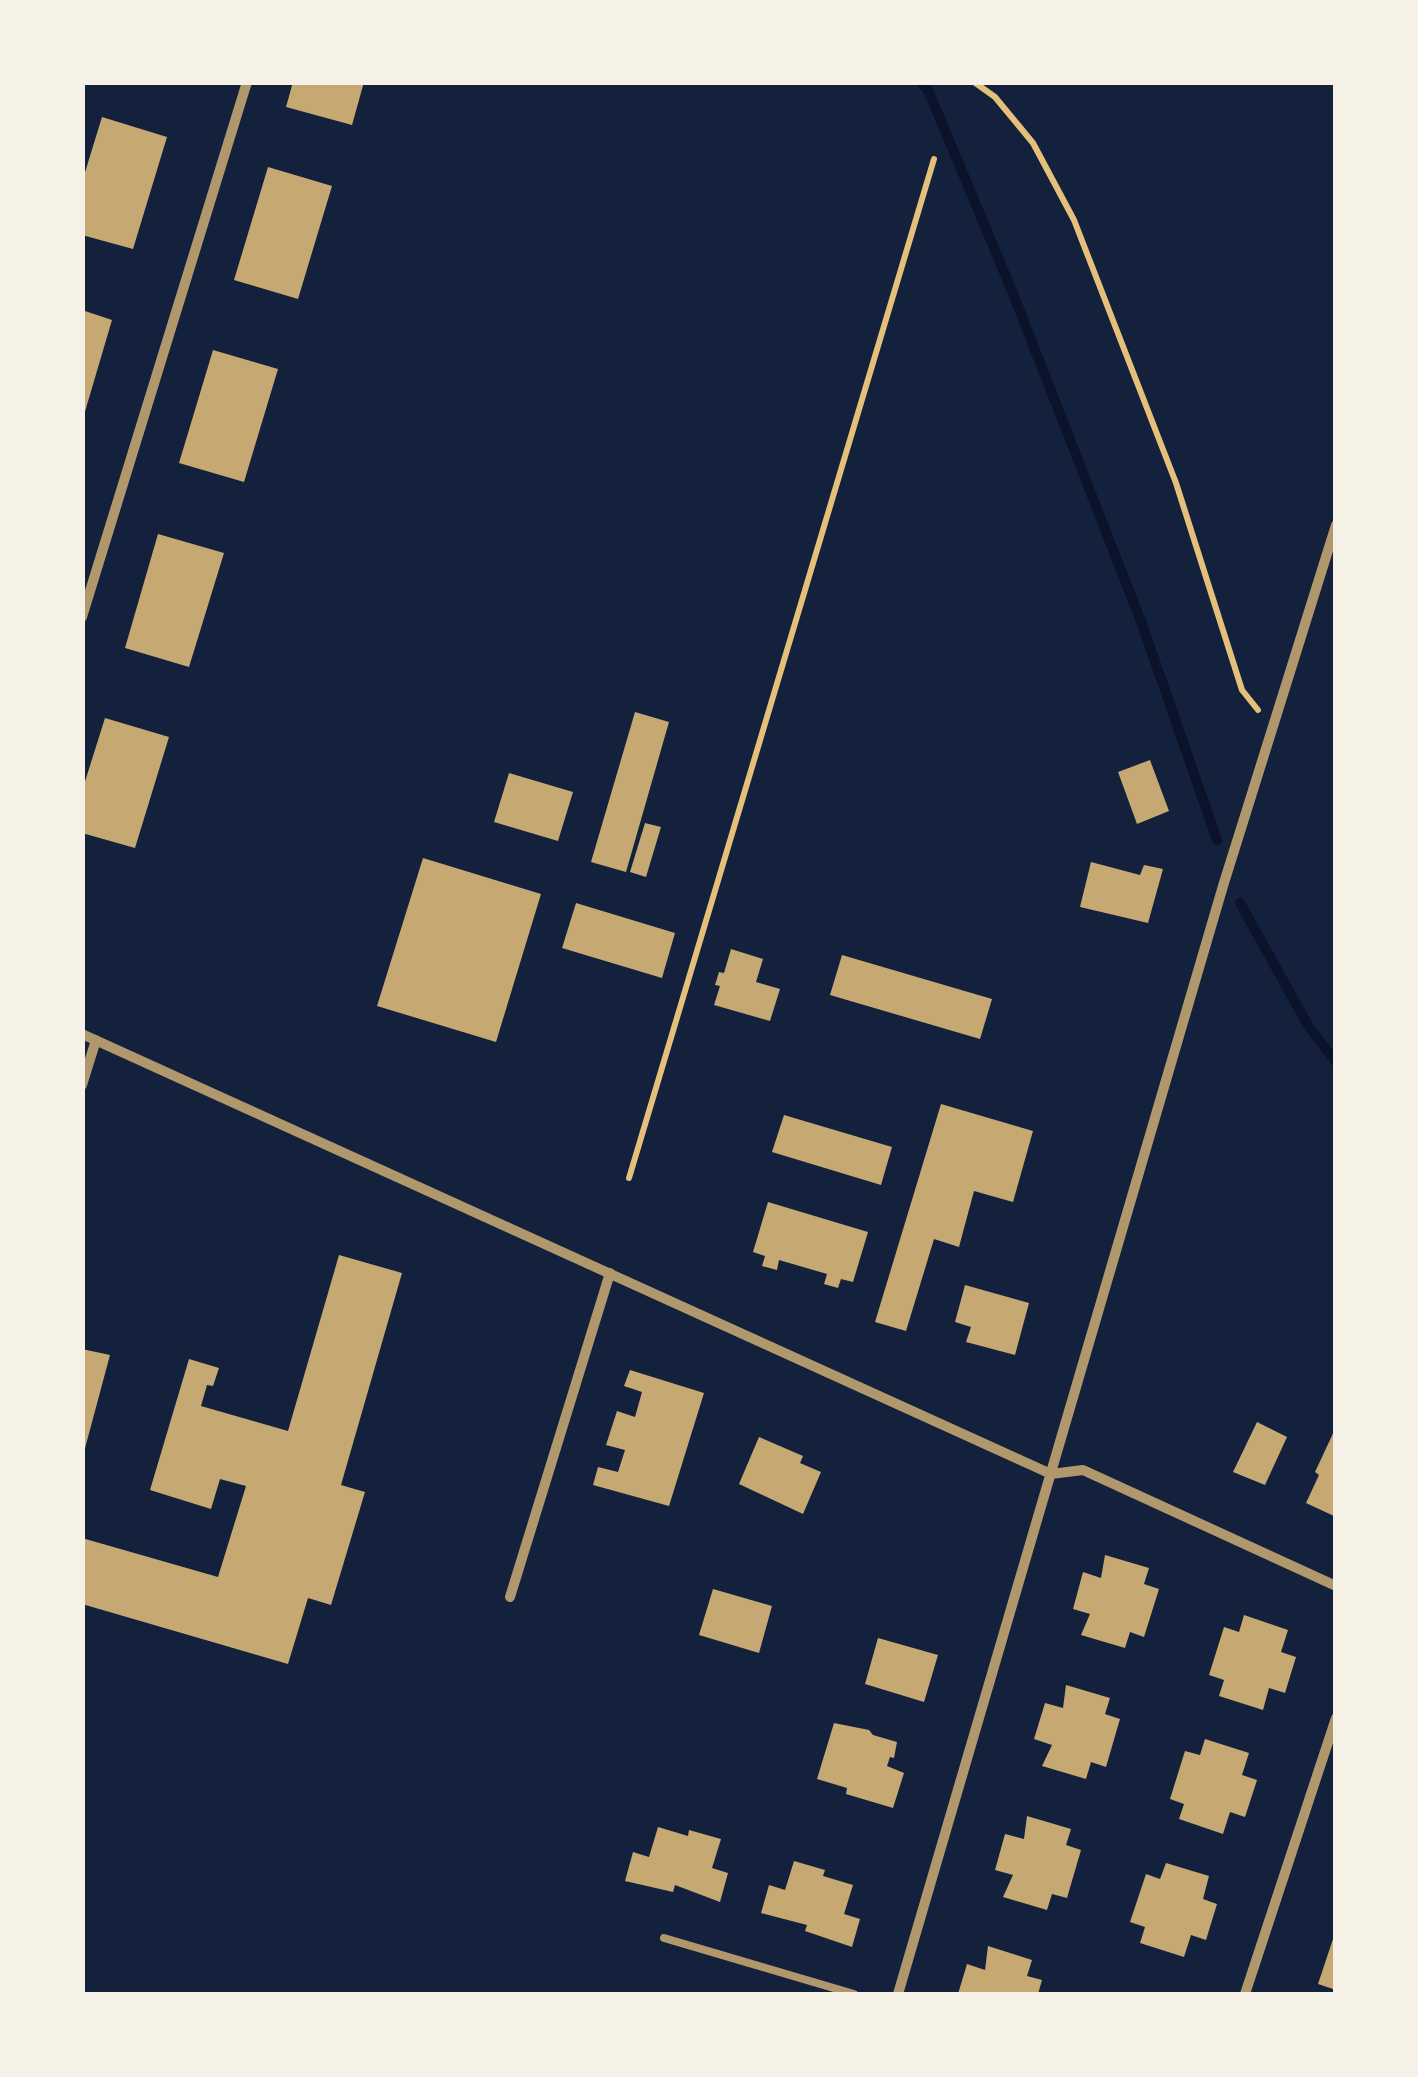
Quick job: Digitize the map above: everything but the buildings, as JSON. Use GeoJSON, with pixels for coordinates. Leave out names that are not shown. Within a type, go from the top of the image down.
{"type":"FeatureCollection","features":[{"type":"Feature","properties":{"kind":"street"},"geometry":{"type":"LineString","coordinates":[[82,617],[247,82]]}},
{"type":"Feature","properties":{"kind":"street"},"geometry":{"type":"LineString","coordinates":[[898,1994],[1050,1474],[1336,526]]}},
{"type":"Feature","properties":{"kind":"street"},"geometry":{"type":"LineString","coordinates":[[82,1034],[1050,1474],[1083,1470],[1336,1586]]}},
{"type":"Feature","properties":{"kind":"street"},"geometry":{"type":"LineString","coordinates":[[82,1085],[96,1040]]}},
{"type":"Feature","properties":{"kind":"street"},"geometry":{"type":"LineString","coordinates":[[510,1596],[610,1273]]}},
{"type":"Feature","properties":{"kind":"street"},"geometry":{"type":"LineString","coordinates":[[1245,1994],[1336,1718]]}},
{"type":"Feature","properties":{"kind":"lane"},"geometry":{"type":"LineString","coordinates":[[664,1938],[854,1994]]}},
{"type":"Feature","properties":{"kind":"path"},"geometry":{"type":"LineString","coordinates":[[974,82],[995,98],[1033,143],[1074,220],[1176,483],[1242,690],[1274,724]]}},
{"type":"Feature","properties":{"kind":"path"},"geometry":{"type":"LineString","coordinates":[[629,1178],[934,160]]}},
{"type":"Feature","properties":{"kind":"waterway"},"geometry":{"type":"LineString","coordinates":[[920,82],[928,90],[1012,291],[1142,624],[1217,840]]}},
{"type":"Feature","properties":{"kind":"waterway"},"geometry":{"type":"LineString","coordinates":[[1240,903],[1309,1027],[1336,1062]]}}]}
